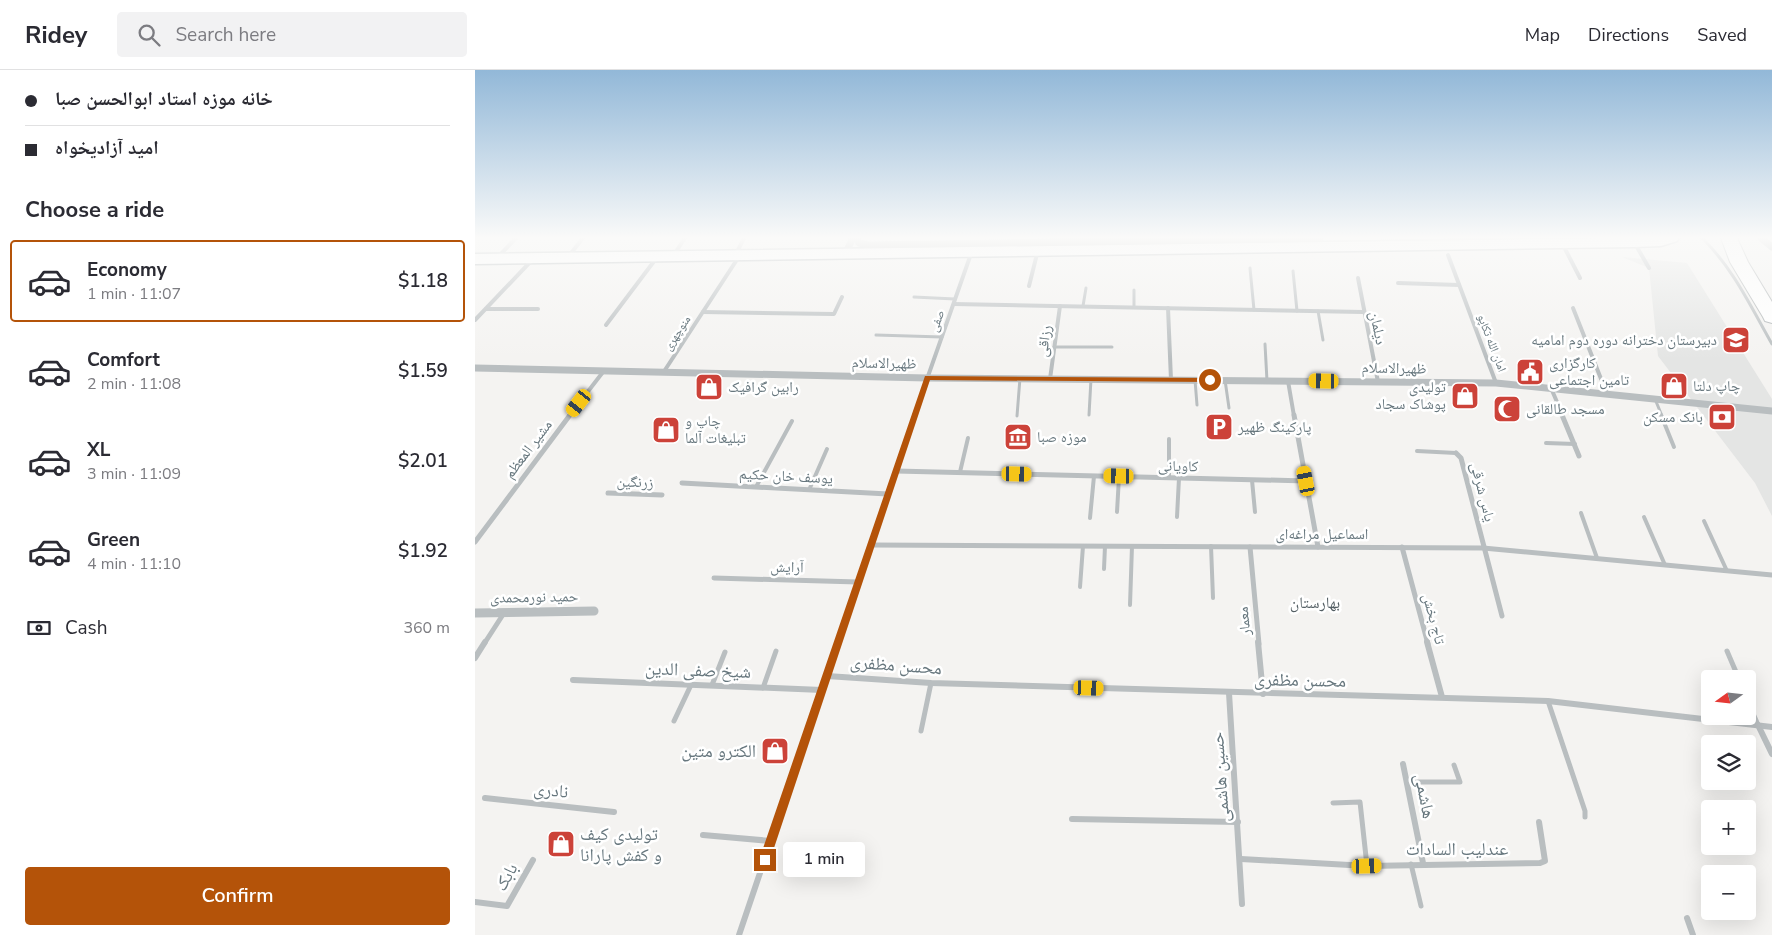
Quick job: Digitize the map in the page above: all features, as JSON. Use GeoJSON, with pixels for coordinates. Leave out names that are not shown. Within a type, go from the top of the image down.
{"type":"FeatureCollection","features":[{"type":"Feature","properties":{"kind":"main road"},"geometry":{"type":"LineString","coordinates":[[1749,278],[1772,316]]}},
{"type":"Feature","properties":{"kind":"street"},"geometry":{"type":"LineString","coordinates":[[475,320],[515,278]]}},
{"type":"Feature","properties":{"kind":"street"},"geometry":{"type":"LineString","coordinates":[[606,325],[647,278]]}},
{"type":"Feature","properties":{"kind":"street","name":"منوچهری"},"geometry":{"type":"LineString","coordinates":[[663,372],[724,278]]}},
{"type":"Feature","properties":{"kind":"street","name":"صفی"},"geometry":{"type":"LineString","coordinates":[[739,935],[927,378],[963,278]]}},
{"type":"Feature","properties":{"kind":"street"},"geometry":{"type":"LineString","coordinates":[[1029,286],[1031,278]]}},
{"type":"Feature","properties":{"kind":"street","name":"دیلمان"},"geometry":{"type":"LineString","coordinates":[[1357,278],[1378,382]]}},
{"type":"Feature","properties":{"kind":"street","name":"امان الله تکاپو"},"geometry":{"type":"LineString","coordinates":[[1457,278],[1496,383]]}},
{"type":"Feature","properties":{"kind":"street"},"geometry":{"type":"LineString","coordinates":[[1398,283],[1459,285]]}},
{"type":"Feature","properties":{"kind":"street"},"geometry":{"type":"LineString","coordinates":[[703,312],[834,314],[842,297]]}},
{"type":"Feature","properties":{"kind":"street"},"geometry":{"type":"LineString","coordinates":[[955,301],[1060,306],[1363,312]]}},
{"type":"Feature","properties":{"kind":"street","name":"رزاقی"},"geometry":{"type":"LineString","coordinates":[[1050,379],[1060,306]]}},
{"type":"Feature","properties":{"kind":"street"},"geometry":{"type":"LineString","coordinates":[[1168,308],[1171,380]]}},
{"type":"Feature","properties":{"kind":"street"},"geometry":{"type":"LineString","coordinates":[[1573,308],[1607,394]]}},
{"type":"Feature","properties":{"kind":"street"},"geometry":{"type":"LineString","coordinates":[[486,309],[538,309]]}},
{"type":"Feature","properties":{"kind":"street","name":"ظهیرالاسلام"},"geometry":{"type":"LineString","coordinates":[[475,368],[927,378],[1496,383],[1772,411]]}},
{"type":"Feature","properties":{"kind":"street","name":"مشیر المعظم"},"geometry":{"type":"LineString","coordinates":[[475,542],[542,450],[603,372]]}},
{"type":"Feature","properties":{"kind":"street"},"geometry":{"type":"LineString","coordinates":[[1288,381],[1318,547]]}},
{"type":"Feature","properties":{"kind":"street"},"geometry":{"type":"LineString","coordinates":[[1551,388],[1579,456]]}},
{"type":"Feature","properties":{"kind":"street","name":"یاس شرقی"},"geometry":{"type":"LineString","coordinates":[[1457,453],[1461,458],[1502,616]]}},
{"type":"Feature","properties":{"kind":"street","name":"کاویانی"},"geometry":{"type":"LineString","coordinates":[[896,471],[1306,481]]}},
{"type":"Feature","properties":{"kind":"street","name":"یوسف خان حکیم"},"geometry":{"type":"LineString","coordinates":[[682,483],[888,494]]}},
{"type":"Feature","properties":{"kind":"street","name":"زرنگین"},"geometry":{"type":"LineString","coordinates":[[608,493],[662,495]]}},
{"type":"Feature","properties":{"kind":"street","name":"اسماعیل مراغه‌ای"},"geometry":{"type":"LineString","coordinates":[[871,545],[1483,548],[1772,575]]}},
{"type":"Feature","properties":{"kind":"street","name":"معمار"},"geometry":{"type":"LineString","coordinates":[[1250,547],[1263,694]]}},
{"type":"Feature","properties":{"kind":"street","name":"تاج بخش"},"geometry":{"type":"LineString","coordinates":[[1402,547],[1442,697]]}},
{"type":"Feature","properties":{"kind":"street","name":"آرایش"},"geometry":{"type":"LineString","coordinates":[[715,578],[858,582]]}},
{"type":"Feature","properties":{"kind":"street","name":"حمید نورمحمدی"},"geometry":{"type":"LineString","coordinates":[[475,613],[594,611]]}},
{"type":"Feature","properties":{"kind":"street"},"geometry":{"type":"LineString","coordinates":[[475,658],[504,613]]}},
{"type":"Feature","properties":{"kind":"street","name":"محسن مظفری"},"geometry":{"type":"LineString","coordinates":[[827,676],[931,683],[1548,701],[1772,727]]}},
{"type":"Feature","properties":{"kind":"street","name":"شیخ صفی الدین"},"geometry":{"type":"LineString","coordinates":[[573,680],[822,690]]}},
{"type":"Feature","properties":{"kind":"street","name":"حسین هاشمی"},"geometry":{"type":"LineString","coordinates":[[1229,693],[1241,859],[1242,904]]}},
{"type":"Feature","properties":{"kind":"street"},"geometry":{"type":"LineString","coordinates":[[1758,725],[1772,754]]}},
{"type":"Feature","properties":{"kind":"street","name":"هاشمی"},"geometry":{"type":"LineString","coordinates":[[1403,764],[1423,863]]}},
{"type":"Feature","properties":{"kind":"street","name":"نادری"},"geometry":{"type":"LineString","coordinates":[[485,798],[614,812]]}},
{"type":"Feature","properties":{"kind":"street"},"geometry":{"type":"LineString","coordinates":[[1071,819],[1238,822]]}},
{"type":"Feature","properties":{"kind":"street","name":"عندلیب السادات"},"geometry":{"type":"LineString","coordinates":[[1241,859],[1367,866],[1423,863],[1540,863],[1545,861],[1539,822]]}},
{"type":"Feature","properties":{"kind":"street"},"geometry":{"type":"LineString","coordinates":[[703,835],[771,841]]}},
{"type":"Feature","properties":{"kind":"street","name":"بابک"},"geometry":{"type":"LineString","coordinates":[[475,902],[507,906],[533,860]]}},
{"type":"Feature","properties":{"kind":"street"},"geometry":{"type":"LineString","coordinates":[[1687,918],[1693,935]]}},
{"type":"Feature","properties":{"kind":"lane"},"geometry":{"type":"LineString","coordinates":[[1251,278],[1254,310]]}},
{"type":"Feature","properties":{"kind":"lane"},"geometry":{"type":"LineString","coordinates":[[1294,278],[1297,311]]}},
{"type":"Feature","properties":{"kind":"lane"},"geometry":{"type":"LineString","coordinates":[[1734,278],[1772,344]]}},
{"type":"Feature","properties":{"kind":"lane"},"geometry":{"type":"LineString","coordinates":[[1083,306],[1087,288]]}},
{"type":"Feature","properties":{"kind":"lane"},"geometry":{"type":"LineString","coordinates":[[1134,307],[1135,290]]}},
{"type":"Feature","properties":{"kind":"lane"},"geometry":{"type":"LineString","coordinates":[[914,297],[955,301]]}},
{"type":"Feature","properties":{"kind":"lane"},"geometry":{"type":"LineString","coordinates":[[1319,311],[1323,340]]}},
{"type":"Feature","properties":{"kind":"lane"},"geometry":{"type":"LineString","coordinates":[[876,335],[942,337]]}},
{"type":"Feature","properties":{"kind":"lane"},"geometry":{"type":"LineString","coordinates":[[1265,344],[1267,380]]}},
{"type":"Feature","properties":{"kind":"lane"},"geometry":{"type":"LineString","coordinates":[[1054,347],[1112,347]]}},
{"type":"Feature","properties":{"kind":"lane"},"geometry":{"type":"LineString","coordinates":[[1017,416],[1020,378]]}},
{"type":"Feature","properties":{"kind":"lane"},"geometry":{"type":"LineString","coordinates":[[1089,415],[1091,379]]}},
{"type":"Feature","properties":{"kind":"lane"},"geometry":{"type":"LineString","coordinates":[[1195,380],[1197,405]]}},
{"type":"Feature","properties":{"kind":"lane"},"geometry":{"type":"LineString","coordinates":[[1225,380],[1229,408]]}},
{"type":"Feature","properties":{"kind":"lane"},"geometry":{"type":"LineString","coordinates":[[1655,399],[1674,447]]}},
{"type":"Feature","properties":{"kind":"lane"},"geometry":{"type":"LineString","coordinates":[[755,487],[792,421]]}},
{"type":"Feature","properties":{"kind":"lane"},"geometry":{"type":"LineString","coordinates":[[960,472],[968,438]]}},
{"type":"Feature","properties":{"kind":"lane"},"geometry":{"type":"LineString","coordinates":[[1169,439],[1169,478]]}},
{"type":"Feature","properties":{"kind":"lane"},"geometry":{"type":"LineString","coordinates":[[1546,442],[1575,444]]}},
{"type":"Feature","properties":{"kind":"lane"},"geometry":{"type":"LineString","coordinates":[[809,490],[827,449]]}},
{"type":"Feature","properties":{"kind":"lane","name":"یاس شرقی"},"geometry":{"type":"LineString","coordinates":[[1417,451],[1457,453]]}},
{"type":"Feature","properties":{"kind":"lane"},"geometry":{"type":"LineString","coordinates":[[1089,518],[1094,476]]}},
{"type":"Feature","properties":{"kind":"lane"},"geometry":{"type":"LineString","coordinates":[[1117,512],[1119,476]]}},
{"type":"Feature","properties":{"kind":"lane"},"geometry":{"type":"LineString","coordinates":[[1177,517],[1179,478]]}},
{"type":"Feature","properties":{"kind":"lane"},"geometry":{"type":"LineString","coordinates":[[1253,480],[1255,512]]}},
{"type":"Feature","properties":{"kind":"lane"},"geometry":{"type":"LineString","coordinates":[[1581,514],[1597,558]]}},
{"type":"Feature","properties":{"kind":"lane"},"geometry":{"type":"LineString","coordinates":[[1644,517],[1665,565]]}},
{"type":"Feature","properties":{"kind":"lane"},"geometry":{"type":"LineString","coordinates":[[1704,521],[1727,571]]}},
{"type":"Feature","properties":{"kind":"lane"},"geometry":{"type":"LineString","coordinates":[[1080,587],[1083,546]]}},
{"type":"Feature","properties":{"kind":"lane"},"geometry":{"type":"LineString","coordinates":[[1104,569],[1105,546]]}},
{"type":"Feature","properties":{"kind":"lane"},"geometry":{"type":"LineString","coordinates":[[1131,604],[1132,546]]}},
{"type":"Feature","properties":{"kind":"lane"},"geometry":{"type":"LineString","coordinates":[[1211,546],[1213,598]]}},
{"type":"Feature","properties":{"kind":"lane"},"geometry":{"type":"LineString","coordinates":[[763,688],[776,651]]}},
{"type":"Feature","properties":{"kind":"lane"},"geometry":{"type":"LineString","coordinates":[[1727,651],[1735,670]]}},
{"type":"Feature","properties":{"kind":"lane"},"geometry":{"type":"LineString","coordinates":[[712,686],[725,652]]}},
{"type":"Feature","properties":{"kind":"lane"},"geometry":{"type":"LineString","coordinates":[[921,731],[931,683]]}},
{"type":"Feature","properties":{"kind":"lane"},"geometry":{"type":"LineString","coordinates":[[674,721],[691,685]]}},
{"type":"Feature","properties":{"kind":"lane"},"geometry":{"type":"LineString","coordinates":[[1548,701],[1585,812],[1585,817]]}},
{"type":"Feature","properties":{"kind":"lane"},"geometry":{"type":"LineString","coordinates":[[1756,720],[1758,725]]}},
{"type":"Feature","properties":{"kind":"lane"},"geometry":{"type":"LineString","coordinates":[[1407,782],[1460,782],[1454,765]]}},
{"type":"Feature","properties":{"kind":"lane"},"geometry":{"type":"LineString","coordinates":[[1333,803],[1360,802],[1367,866]]}},
{"type":"Feature","properties":{"kind":"lane"},"geometry":{"type":"LineString","coordinates":[[1411,864],[1421,906]]}},
{"type":"Feature","properties":{"kind":"shaded area"},"geometry":{"type":"Polygon","coordinates":[[[1650,278],[1697,278],[1772,399],[1772,516],[1755,483],[1658,356],[1650,278]]]}},
{"type":"Feature","properties":{"kind":"place","name":"دبیرستان دخترانه دوره دوم امامیه"},"geometry":{"type":"Point","coordinates":[1736,340]}},
{"type":"Feature","properties":{"kind":"place","name":"کارگزاری تامین اجتماعی"},"geometry":{"type":"Point","coordinates":[1530,372]}},
{"type":"Feature","properties":{"kind":"place","name":"چاپ دلتا"},"geometry":{"type":"Point","coordinates":[1674,386]}},
{"type":"Feature","properties":{"kind":"place","name":"رابین گرافیک"},"geometry":{"type":"Point","coordinates":[709,387]}},
{"type":"Feature","properties":{"kind":"place","name":"تولیدی پوشاک سجاد"},"geometry":{"type":"Point","coordinates":[1465,396]}},
{"type":"Feature","properties":{"kind":"place","name":"مسجد طالقانی"},"geometry":{"type":"Point","coordinates":[1507,409]}},
{"type":"Feature","properties":{"kind":"place","name":"بانک مسکن"},"geometry":{"type":"Point","coordinates":[1722,417]}},
{"type":"Feature","properties":{"kind":"place","name":"پارکینگ ظهیر"},"geometry":{"type":"Point","coordinates":[1219,427]}},
{"type":"Feature","properties":{"kind":"place","name":"چاپ و تبلیغات آلما"},"geometry":{"type":"Point","coordinates":[666,430]}},
{"type":"Feature","properties":{"kind":"place","name":"موزه صبا"},"geometry":{"type":"Point","coordinates":[1018,437]}},
{"type":"Feature","properties":{"kind":"place","name":"الکترو متین"},"geometry":{"type":"Point","coordinates":[775,751]}},
{"type":"Feature","properties":{"kind":"place","name":"تولیدی کیف و کفش پارانا"},"geometry":{"type":"Point","coordinates":[561,844]}},
{"type":"Feature","properties":{"kind":"district","name":"بهارستان"},"geometry":{"type":"Point","coordinates":[1315,602]}},
{"type":"Feature","properties":{"kind":"route"},"geometry":{"type":"LineString","coordinates":[[765,860],[927,378],[1210,380]]}}]}
